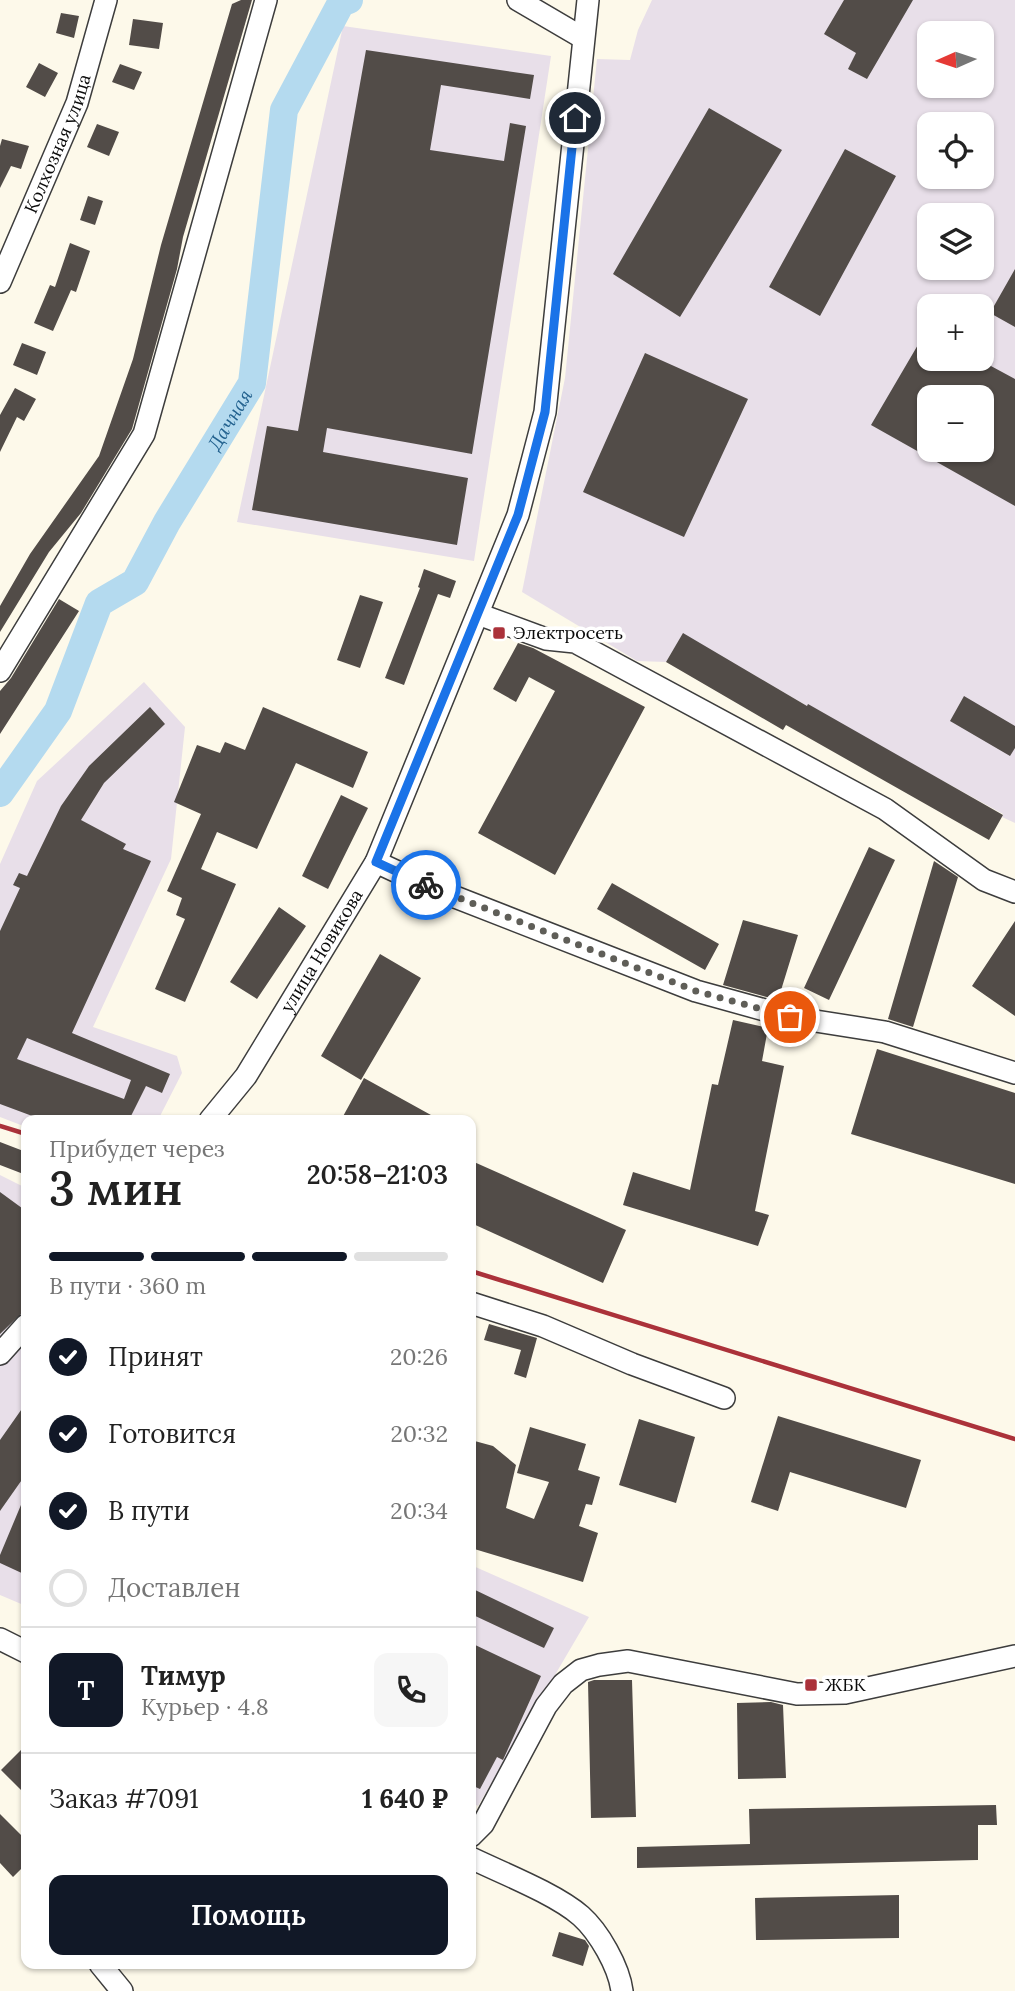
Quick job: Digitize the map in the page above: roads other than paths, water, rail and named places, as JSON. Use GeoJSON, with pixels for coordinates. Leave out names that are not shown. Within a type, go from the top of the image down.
{"type":"FeatureCollection","features":[{"type":"Feature","properties":{"kind":"street","name":"Колхозная улица"},"geometry":{"type":"LineString","coordinates":[[0,282],[77,103],[106,0]]}},
{"type":"Feature","properties":{"kind":"street"},"geometry":{"type":"LineString","coordinates":[[0,671],[144,434],[266,0]]}},
{"type":"Feature","properties":{"kind":"street"},"geometry":{"type":"LineString","coordinates":[[518,0],[583,38]]}},
{"type":"Feature","properties":{"kind":"street","name":"улица Новикова"},"geometry":{"type":"LineString","coordinates":[[214,1115],[246,1076],[376,862],[518,515],[545,412],[588,0]]}},
{"type":"Feature","properties":{"kind":"street"},"geometry":{"type":"LineString","coordinates":[[478,614],[546,639],[575,642],[885,809],[984,880],[1015,892]]}},
{"type":"Feature","properties":{"kind":"street"},"geometry":{"type":"LineString","coordinates":[[376,862],[432,888],[696,991],[790,1017],[885,1032],[1015,1073]]}},
{"type":"Feature","properties":{"kind":"street"},"geometry":{"type":"LineString","coordinates":[[476,1305],[543,1326],[724,1398]]}},
{"type":"Feature","properties":{"kind":"street"},"geometry":{"type":"LineString","coordinates":[[0,1354],[21,1331]]}},
{"type":"Feature","properties":{"kind":"street"},"geometry":{"type":"LineString","coordinates":[[0,1639],[21,1650]]}},
{"type":"Feature","properties":{"kind":"street"},"geometry":{"type":"LineString","coordinates":[[476,1831],[483,1824],[547,1706],[563,1684],[581,1670],[628,1661],[797,1694],[845,1693],[1015,1656]]}},
{"type":"Feature","properties":{"kind":"street"},"geometry":{"type":"LineString","coordinates":[[476,1860],[548,1895],[581,1916],[606,1948],[622,1991]]}},
{"type":"Feature","properties":{"kind":"street"},"geometry":{"type":"LineString","coordinates":[[104,1969],[122,1991]]}},
{"type":"Feature","properties":{"kind":"waterway","name":"Дачная"},"geometry":{"type":"LineString","coordinates":[[0,793],[58,711],[99,603],[135,582],[167,522],[252,383],[284,110],[341,3],[349,0]]}},
{"type":"Feature","properties":{"kind":"railway"},"geometry":{"type":"LineString","coordinates":[[0,1126],[21,1132]]}},
{"type":"Feature","properties":{"kind":"railway"},"geometry":{"type":"LineString","coordinates":[[476,1273],[1015,1439]]}},
{"type":"Feature","properties":{"kind":"place","name":"Электросеть"},"geometry":{"type":"Point","coordinates":[499,633]}},
{"type":"Feature","properties":{"kind":"place","name":"ЖБК"},"geometry":{"type":"Point","coordinates":[811,1685]}}]}
